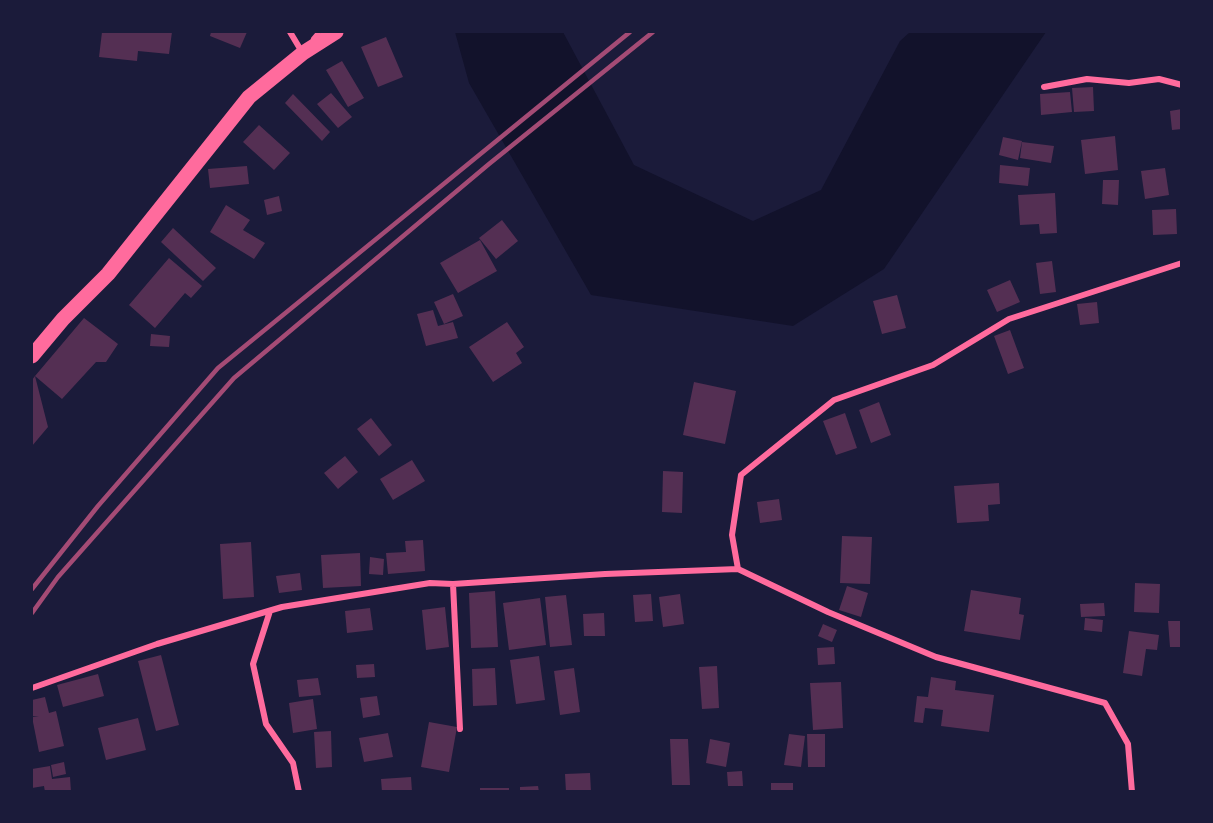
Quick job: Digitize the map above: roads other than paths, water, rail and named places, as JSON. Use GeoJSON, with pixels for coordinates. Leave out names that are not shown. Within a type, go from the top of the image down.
{"type":"FeatureCollection","features":[{"type":"Feature","properties":{"kind":"main road"},"geometry":{"type":"LineString","coordinates":[[32,356],[63,319],[108,274],[249,97],[303,53],[336,32]]}},
{"type":"Feature","properties":{"kind":"street"},"geometry":{"type":"LineString","coordinates":[[290,32],[303,53]]}},
{"type":"Feature","properties":{"kind":"street"},"geometry":{"type":"LineString","coordinates":[[1044,87],[1087,79],[1129,82],[1159,79],[1182,85]]}},
{"type":"Feature","properties":{"kind":"street"},"geometry":{"type":"LineString","coordinates":[[738,569],[732,535],[741,475],[834,400],[933,365],[1009,319],[1182,263]]}},
{"type":"Feature","properties":{"kind":"street"},"geometry":{"type":"LineString","coordinates":[[32,688],[158,644],[282,607],[430,583],[453,584],[605,574],[738,569],[828,612],[936,657],[1105,703],[1128,744],[1132,792]]}},
{"type":"Feature","properties":{"kind":"street"},"geometry":{"type":"LineString","coordinates":[[453,584],[460,729]]}},
{"type":"Feature","properties":{"kind":"street"},"geometry":{"type":"LineString","coordinates":[[270,611],[253,664],[266,724],[293,763],[299,792]]}},
{"type":"Feature","properties":{"kind":"lane"},"geometry":{"type":"LineString","coordinates":[[303,53],[319,32]]}},
{"type":"Feature","properties":{"kind":"railway"},"geometry":{"type":"LineString","coordinates":[[32,589],[98,506],[218,368],[630,32]]}},
{"type":"Feature","properties":{"kind":"railway"},"geometry":{"type":"LineString","coordinates":[[32,613],[58,577],[234,378],[489,164],[653,32]]}}]}
